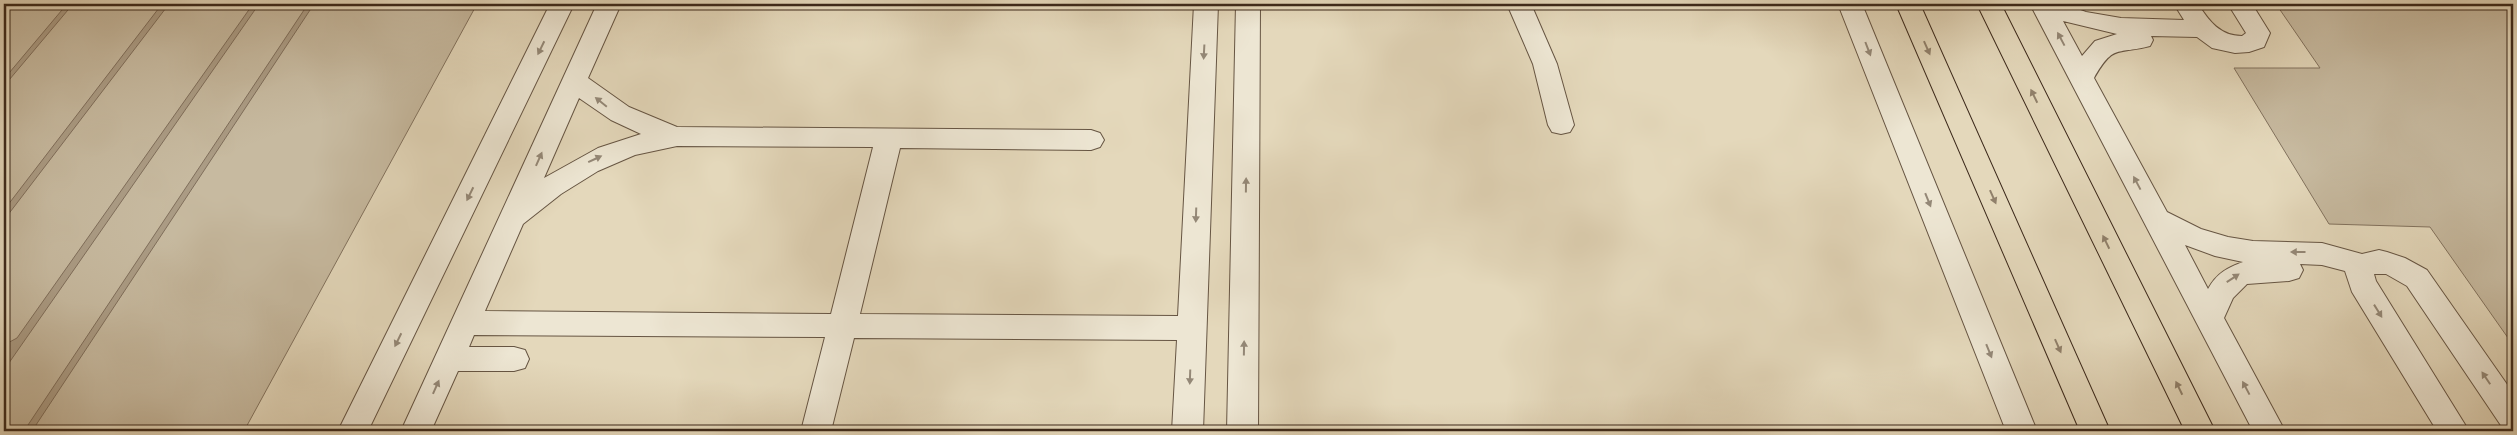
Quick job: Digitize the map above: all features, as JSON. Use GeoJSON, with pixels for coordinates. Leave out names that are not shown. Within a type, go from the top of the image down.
{"type":"FeatureCollection","features":[{"type":"Feature","properties":{"kind":"main road"},"geometry":{"type":"LineString","coordinates":[[1908,4],[2096,431]]}},
{"type":"Feature","properties":{"kind":"main road"},"geometry":{"type":"LineString","coordinates":[[1989,4],[2200,431]]}},
{"type":"Feature","properties":{"kind":"street"},"geometry":{"type":"LineString","coordinates":[[353,431],[562,4]]}},
{"type":"Feature","properties":{"kind":"street"},"geometry":{"type":"LineString","coordinates":[[421,430],[449,359],[609,4]]}},
{"type":"Feature","properties":{"kind":"street"},"geometry":{"type":"LineString","coordinates":[[1188,431],[1206,4]]}},
{"type":"Feature","properties":{"kind":"street"},"geometry":{"type":"LineString","coordinates":[[1244,431],[1248,4]]}},
{"type":"Feature","properties":{"kind":"street"},"geometry":{"type":"LineString","coordinates":[[1519,4],[1545,64],[1561,126]]}},
{"type":"Feature","properties":{"kind":"street"},"geometry":{"type":"LineString","coordinates":[[1850,4],[2022,431]]}},
{"type":"Feature","properties":{"kind":"street"},"geometry":{"type":"LineString","coordinates":[[2042,4],[2069,16],[2098,24],[2208,33],[2237,45],[2255,41],[2258,37],[2256,28],[2240,4]]}},
{"type":"Feature","properties":{"kind":"street"},"geometry":{"type":"LineString","coordinates":[[2042,4],[2269,431]]}},
{"type":"Feature","properties":{"kind":"street"},"geometry":{"type":"LineString","coordinates":[[2186,4],[2208,33]]}},
{"type":"Feature","properties":{"kind":"street"},"geometry":{"type":"LineString","coordinates":[[2082,78],[2097,51],[2111,42],[2130,40],[2203,40],[2208,33]]}},
{"type":"Feature","properties":{"kind":"street"},"geometry":{"type":"LineString","coordinates":[[574,80],[606,107],[622,116],[648,128],[677,136]]}},
{"type":"Feature","properties":{"kind":"street"},"geometry":{"type":"LineString","coordinates":[[512,217],[562,178],[593,160],[626,147],[677,136],[1091,140]]}},
{"type":"Feature","properties":{"kind":"street"},"geometry":{"type":"LineString","coordinates":[[816,431],[889,138]]}},
{"type":"Feature","properties":{"kind":"street"},"geometry":{"type":"LineString","coordinates":[[2156,219],[2188,236],[2223,247],[2253,252],[2325,253],[2362,275],[2454,431]]}},
{"type":"Feature","properties":{"kind":"street"},"geometry":{"type":"LineString","coordinates":[[2362,275],[2369,262],[2388,262],[2417,278],[2513,418]]}},
{"type":"Feature","properties":{"kind":"street"},"geometry":{"type":"LineString","coordinates":[[2209,319],[2224,285],[2236,276],[2252,271],[2318,270],[2338,274],[2362,275]]}},
{"type":"Feature","properties":{"kind":"street"},"geometry":{"type":"LineString","coordinates":[[465,323],[1192,328]]}},
{"type":"Feature","properties":{"kind":"street"},"geometry":{"type":"LineString","coordinates":[[449,359],[514,359]]}},
{"type":"Feature","properties":{"kind":"shaded area"},"geometry":{"type":"Polygon","coordinates":[[[4,4],[477,4],[244,431],[4,431],[4,4]]]}},
{"type":"Feature","properties":{"kind":"shaded area"},"geometry":{"type":"Polygon","coordinates":[[[67,4],[73,4],[4,86],[4,79],[67,4]]]}},
{"type":"Feature","properties":{"kind":"shaded area"},"geometry":{"type":"Polygon","coordinates":[[[162,4],[169,4],[4,220],[4,210],[162,4]]]}},
{"type":"Feature","properties":{"kind":"shaded area"},"geometry":{"type":"Polygon","coordinates":[[[253,4],[259,4],[4,370],[4,345],[17,338],[253,4]]]}},
{"type":"Feature","properties":{"kind":"shaded area"},"geometry":{"type":"Polygon","coordinates":[[[308,4],[314,4],[32,431],[24,431],[308,4]]]}},
{"type":"Feature","properties":{"kind":"shaded area"},"geometry":{"type":"Polygon","coordinates":[[[2276,4],[2513,4],[2513,345],[2430,227],[2329,224],[2234,68],[2320,68],[2276,4]]]}}]}
